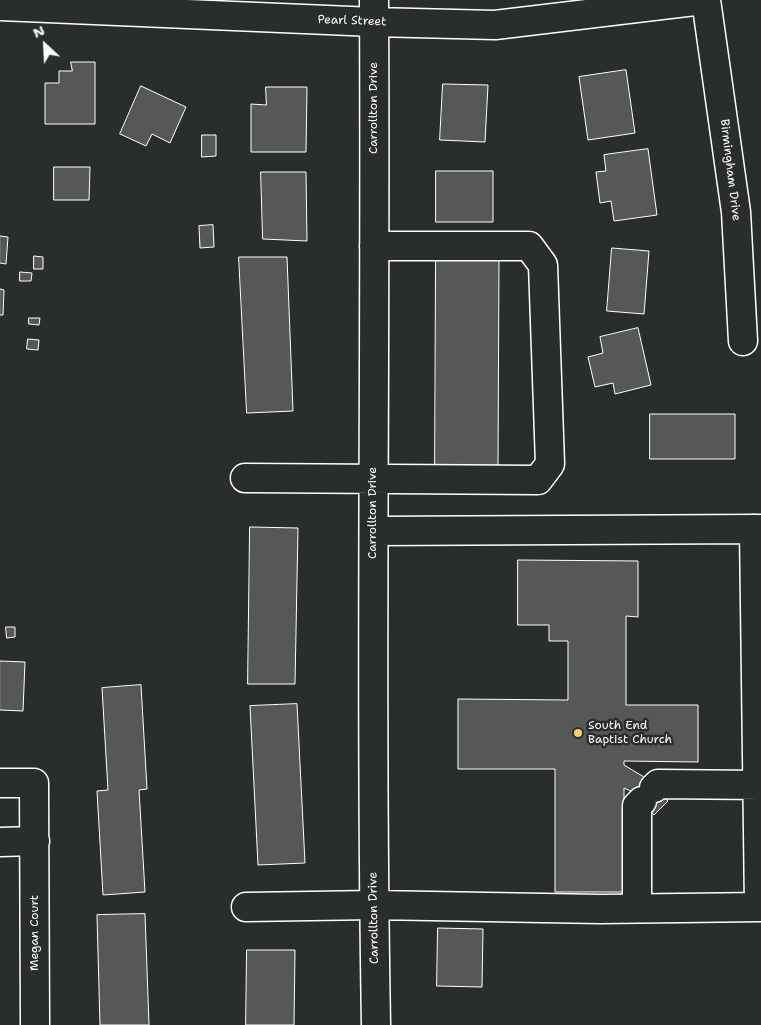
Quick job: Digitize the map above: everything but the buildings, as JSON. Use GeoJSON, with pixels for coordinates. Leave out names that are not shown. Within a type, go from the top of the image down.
{"type":"FeatureCollection","features":[{"type":"Feature","properties":{"kind":"street","name":"Pearl Street"},"geometry":{"type":"LineString","coordinates":[[0,6],[374,11],[495,25],[704,0]]}},
{"type":"Feature","properties":{"kind":"street","name":"Birmingham Drive"},"geometry":{"type":"LineString","coordinates":[[704,0],[736,212],[743,340]]}},
{"type":"Feature","properties":{"kind":"street","name":"Carrollton Drive"},"geometry":{"type":"LineString","coordinates":[[374,11],[373,478],[376,1025]]}},
{"type":"Feature","properties":{"kind":"street"},"geometry":{"type":"LineString","coordinates":[[245,478],[538,480],[550,464],[543,265],[529,246],[374,246]]}},
{"type":"Feature","properties":{"kind":"street"},"geometry":{"type":"LineString","coordinates":[[246,907],[374,905],[637,908],[760,907],[758,529],[374,531]]}},
{"type":"Feature","properties":{"kind":"street","name":"Megan Court"},"geometry":{"type":"LineString","coordinates":[[0,783],[34,783],[35,1025]]}},
{"type":"Feature","properties":{"kind":"street"},"geometry":{"type":"LineString","coordinates":[[637,908],[637,806],[648,794],[658,784],[759,785]]}},
{"type":"Feature","properties":{"kind":"street"},"geometry":{"type":"LineString","coordinates":[[0,842],[34,841]]}},
{"type":"Feature","properties":{"kind":"place","name":"South End Baptist Church"},"geometry":{"type":"Point","coordinates":[578,733]}}]}
